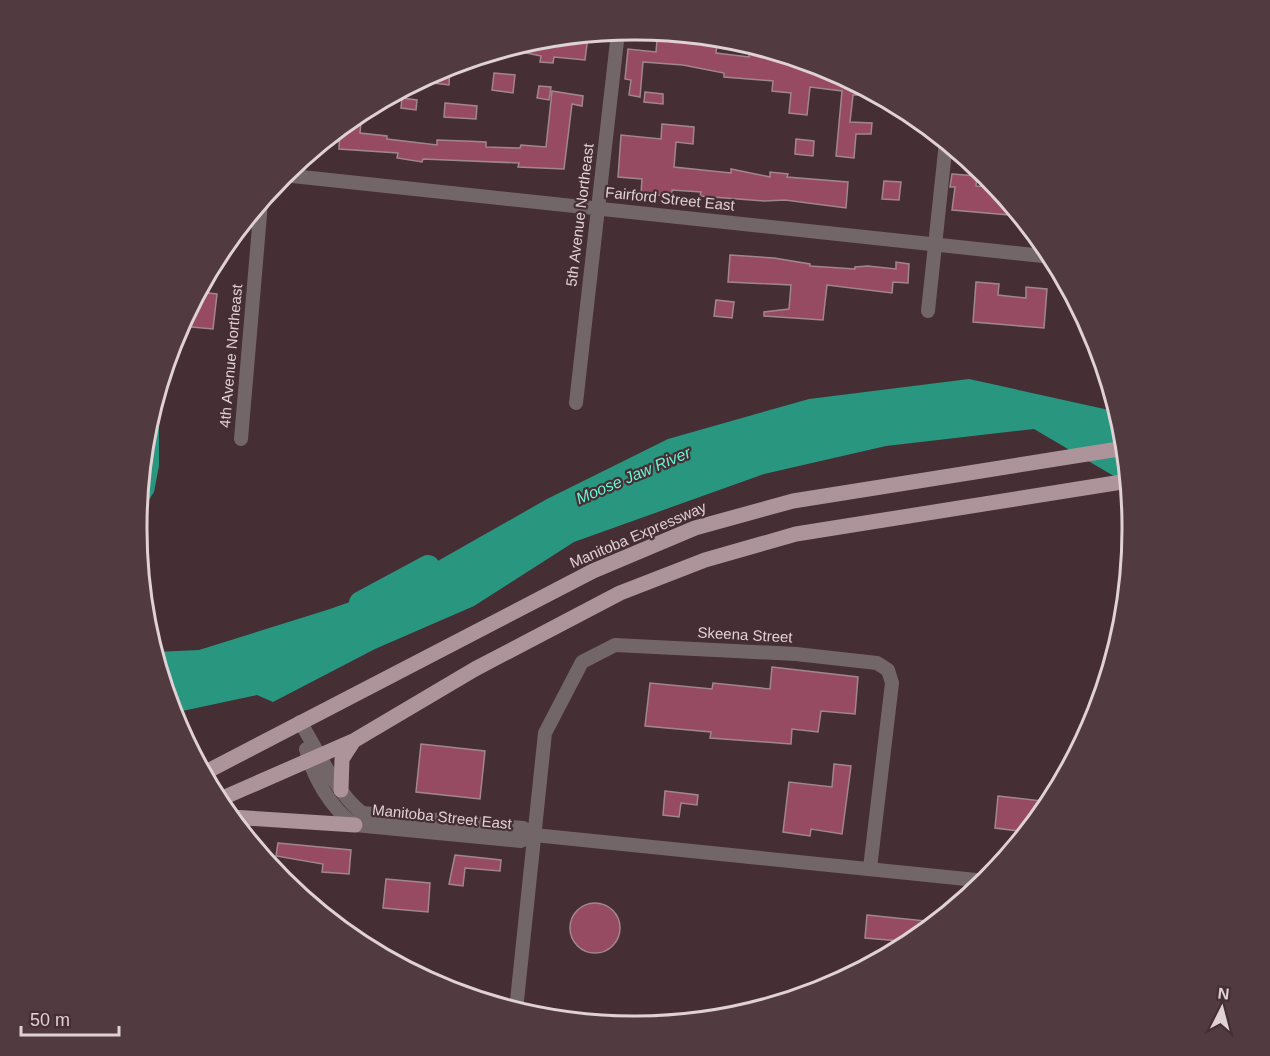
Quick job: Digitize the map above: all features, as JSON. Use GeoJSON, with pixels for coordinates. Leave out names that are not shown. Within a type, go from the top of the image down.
{"type":"FeatureCollection","features":[{"type":"Feature","properties":{"kind":"main road","name":"Manitoba Expressway"},"geometry":{"type":"LineString","coordinates":[[211,769],[593,572],[695,528],[793,501],[1116,449]]}},
{"type":"Feature","properties":{"kind":"main road"},"geometry":{"type":"LineString","coordinates":[[228,796],[355,740],[475,669],[620,593],[705,560],[795,534],[1120,482]]}},
{"type":"Feature","properties":{"kind":"main road"},"geometry":{"type":"LineString","coordinates":[[341,790],[342,759],[355,740]]}},
{"type":"Feature","properties":{"kind":"main road"},"geometry":{"type":"LineString","coordinates":[[243,818],[355,825]]}},
{"type":"Feature","properties":{"kind":"street","name":"5th Avenue Northeast"},"geometry":{"type":"LineString","coordinates":[[576,403],[617,41]]}},
{"type":"Feature","properties":{"kind":"street"},"geometry":{"type":"LineString","coordinates":[[928,311],[945,152]]}},
{"type":"Feature","properties":{"kind":"street","name":"Fairford Street East"},"geometry":{"type":"LineString","coordinates":[[297,176],[1039,255]]}},
{"type":"Feature","properties":{"kind":"street","name":"4th Avenue Northeast"},"geometry":{"type":"LineString","coordinates":[[241,439],[260,217]]}},
{"type":"Feature","properties":{"kind":"street","name":"Skeena Street"},"geometry":{"type":"LineString","coordinates":[[533,839],[545,733],[582,662],[615,645],[796,654],[877,663],[888,670],[892,683],[870,868]]}},
{"type":"Feature","properties":{"kind":"street","name":"Manitoba Street East"},"geometry":{"type":"LineString","coordinates":[[300,722],[333,805],[342,817],[355,825],[521,842],[533,839],[870,868],[973,880]]}},
{"type":"Feature","properties":{"kind":"street","name":"Manitoba Street East"},"geometry":{"type":"LineString","coordinates":[[316,759],[362,813],[523,828],[533,839]]}},
{"type":"Feature","properties":{"kind":"street"},"geometry":{"type":"LineString","coordinates":[[517,1001],[533,839]]}},
{"type":"Feature","properties":{"kind":"water"},"geometry":{"type":"Polygon","coordinates":[[[969,379],[1108,410],[1119,479],[1034,429],[886,446],[764,474],[574,542],[474,606],[375,649],[273,702],[257,695],[183,711],[163,652],[199,650],[392,587],[547,499],[668,439],[809,399],[969,379]]]}},
{"type":"Feature","properties":{"kind":"water"},"geometry":{"type":"Polygon","coordinates":[[[159,424],[159,466],[154,492],[149,500],[159,424]]]}},
{"type":"Feature","properties":{"kind":"building"},"geometry":{"type":"Polygon","coordinates":[[[657,41],[699,45],[717,48],[716,53],[749,57],[749,54],[792,66],[858,95],[853,95],[850,122],[872,123],[871,134],[856,134],[854,158],[836,156],[842,91],[810,87],[807,115],[789,113],[791,93],[772,91],[773,81],[724,77],[724,73],[683,65],[643,62],[640,97],[629,95],[631,80],[625,79],[628,49],[656,52],[657,41]]]}},
{"type":"Feature","properties":{"kind":"building"},"geometry":{"type":"Polygon","coordinates":[[[587,43],[585,60],[554,57],[553,63],[540,62],[541,56],[527,53],[587,43]]]}},
{"type":"Feature","properties":{"kind":"building"},"geometry":{"type":"Polygon","coordinates":[[[494,73],[515,75],[513,93],[492,90],[494,73]]]}},
{"type":"Feature","properties":{"kind":"building"},"geometry":{"type":"Polygon","coordinates":[[[449,77],[449,85],[436,83],[449,77]]]}},
{"type":"Feature","properties":{"kind":"building"},"geometry":{"type":"Polygon","coordinates":[[[539,86],[551,87],[549,100],[537,98],[539,86]]]}},
{"type":"Feature","properties":{"kind":"building"},"geometry":{"type":"Polygon","coordinates":[[[552,91],[583,96],[582,106],[572,104],[564,169],[518,167],[519,163],[423,159],[422,162],[397,158],[398,153],[339,149],[339,140],[361,125],[360,133],[437,145],[437,140],[486,142],[486,147],[520,148],[521,145],[546,147],[552,91]]]}},
{"type":"Feature","properties":{"kind":"building"},"geometry":{"type":"Polygon","coordinates":[[[645,92],[663,94],[663,104],[644,102],[645,92]]]}},
{"type":"Feature","properties":{"kind":"building"},"geometry":{"type":"Polygon","coordinates":[[[405,98],[417,100],[416,110],[401,108],[402,100],[405,98]]]}},
{"type":"Feature","properties":{"kind":"building"},"geometry":{"type":"Polygon","coordinates":[[[445,103],[477,106],[476,119],[444,117],[445,103]]]}},
{"type":"Feature","properties":{"kind":"building"},"geometry":{"type":"Polygon","coordinates":[[[662,124],[694,127],[693,144],[676,142],[674,167],[731,173],[731,169],[770,177],[770,172],[788,174],[787,177],[848,182],[846,208],[785,200],[764,201],[700,196],[701,192],[672,190],[672,196],[641,194],[642,179],[618,177],[621,135],[661,139],[662,124]]]}},
{"type":"Feature","properties":{"kind":"building"},"geometry":{"type":"Polygon","coordinates":[[[796,139],[814,141],[813,156],[795,154],[796,139]]]}},
{"type":"Feature","properties":{"kind":"building"},"geometry":{"type":"Polygon","coordinates":[[[952,174],[972,176],[977,180],[976,186],[983,186],[1009,215],[952,210],[955,187],[950,187],[952,174]]]}},
{"type":"Feature","properties":{"kind":"building"},"geometry":{"type":"Polygon","coordinates":[[[884,181],[901,182],[899,200],[882,199],[884,181]]]}},
{"type":"Feature","properties":{"kind":"building"},"geometry":{"type":"Polygon","coordinates":[[[730,255],[774,258],[810,264],[810,266],[855,269],[855,267],[868,266],[896,269],[896,262],[909,264],[908,283],[893,282],[892,293],[827,285],[823,320],[764,316],[764,312],[789,309],[791,285],[728,282],[730,255]]]}},
{"type":"Feature","properties":{"kind":"building"},"geometry":{"type":"Polygon","coordinates":[[[976,282],[999,284],[998,295],[1026,298],[1026,287],[1047,289],[1044,328],[973,322],[976,282]]]}},
{"type":"Feature","properties":{"kind":"building"},"geometry":{"type":"Polygon","coordinates":[[[208,293],[217,294],[213,329],[191,327],[208,293]]]}},
{"type":"Feature","properties":{"kind":"building"},"geometry":{"type":"Polygon","coordinates":[[[716,300],[734,302],[732,318],[714,316],[716,300]]]}},
{"type":"Feature","properties":{"kind":"building"},"geometry":{"type":"Polygon","coordinates":[[[772,667],[858,677],[855,714],[821,711],[818,732],[792,729],[791,744],[710,738],[711,732],[645,726],[650,683],[712,689],[713,683],[770,689],[772,667]]]}},
{"type":"Feature","properties":{"kind":"building"},"geometry":{"type":"Polygon","coordinates":[[[421,744],[485,751],[480,799],[416,792],[421,744]]]}},
{"type":"Feature","properties":{"kind":"building"},"geometry":{"type":"Polygon","coordinates":[[[834,764],[851,766],[842,834],[811,829],[810,836],[783,832],[789,782],[832,787],[834,764]]]}},
{"type":"Feature","properties":{"kind":"building"},"geometry":{"type":"Polygon","coordinates":[[[665,791],[698,795],[697,805],[681,803],[679,817],[663,815],[665,791]]]}},
{"type":"Feature","properties":{"kind":"building"},"geometry":{"type":"Polygon","coordinates":[[[998,796],[1039,801],[1017,831],[995,828],[998,796]]]}},
{"type":"Feature","properties":{"kind":"building"},"geometry":{"type":"Polygon","coordinates":[[[278,843],[351,850],[349,874],[322,872],[323,864],[276,856],[278,843]]]}},
{"type":"Feature","properties":{"kind":"building"},"geometry":{"type":"Polygon","coordinates":[[[455,855],[501,860],[500,871],[465,868],[463,886],[449,884],[455,855]]]}},
{"type":"Feature","properties":{"kind":"building"},"geometry":{"type":"Polygon","coordinates":[[[386,879],[430,883],[428,912],[383,908],[386,879]]]}},
{"type":"Feature","properties":{"kind":"building"},"geometry":{"type":"Polygon","coordinates":[[[595,903],[613,910],[620,928],[613,946],[595,953],[577,946],[570,928],[577,910],[595,903]]]}},
{"type":"Feature","properties":{"kind":"building"},"geometry":{"type":"Polygon","coordinates":[[[867,915],[924,921],[894,940],[865,938],[867,915]]]}},
{"type":"Feature","properties":{"kind":"waterway","name":"Moose Jaw River"},"geometry":{"type":"LineString","coordinates":[[361,603],[428,567]]}}]}
